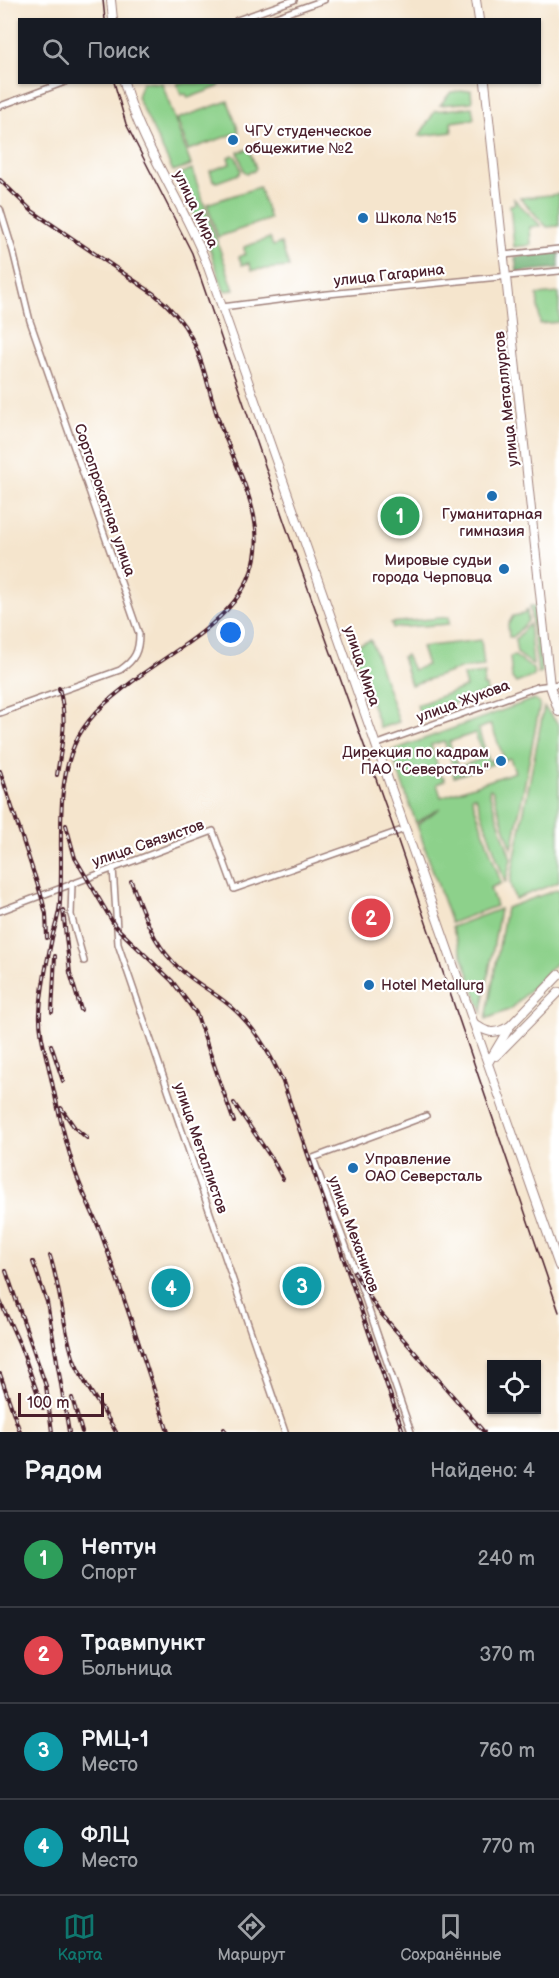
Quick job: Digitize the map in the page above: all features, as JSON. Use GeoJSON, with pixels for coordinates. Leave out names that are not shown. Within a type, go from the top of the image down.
{"type":"FeatureCollection","features":[{"type":"Feature","properties":{"kind":"main road"},"geometry":{"type":"LineString","coordinates":[[111,0],[113,18]]}},
{"type":"Feature","properties":{"kind":"main road"},"geometry":{"type":"LineString","coordinates":[[476,0],[478,18]]}},
{"type":"Feature","properties":{"kind":"main road","name":"улица Мира"},"geometry":{"type":"LineString","coordinates":[[125,84],[140,128],[197,239],[222,307],[559,1266]]}},
{"type":"Feature","properties":{"kind":"main road","name":"улица Металлургов"},"geometry":{"type":"LineString","coordinates":[[485,84],[550,686],[559,712]]}},
{"type":"Feature","properties":{"kind":"main road"},"geometry":{"type":"LineString","coordinates":[[488,1064],[510,1026],[559,975]]}},
{"type":"Feature","properties":{"kind":"main road"},"geometry":{"type":"LineString","coordinates":[[488,1064],[559,992]]}},
{"type":"Feature","properties":{"kind":"main road"},"geometry":{"type":"LineString","coordinates":[[474,1022],[489,1033],[499,1032],[510,1026]]}},
{"type":"Feature","properties":{"kind":"street"},"geometry":{"type":"LineString","coordinates":[[272,18],[324,0]]}},
{"type":"Feature","properties":{"kind":"street"},"geometry":{"type":"LineString","coordinates":[[243,18],[292,1],[293,10]]}},
{"type":"Feature","properties":{"kind":"street"},"geometry":{"type":"LineString","coordinates":[[0,106],[60,84]]}},
{"type":"Feature","properties":{"kind":"street","name":"Сортопрокатная улица"},"geometry":{"type":"LineString","coordinates":[[0,209],[30,321],[139,634],[139,649],[132,662],[120,670],[0,713]]}},
{"type":"Feature","properties":{"kind":"street"},"geometry":{"type":"LineString","coordinates":[[504,255],[559,249]]}},
{"type":"Feature","properties":{"kind":"street","name":"улица Гагарина"},"geometry":{"type":"LineString","coordinates":[[222,307],[559,270]]}},
{"type":"Feature","properties":{"kind":"street","name":"улица Жукова"},"geometry":{"type":"LineString","coordinates":[[375,745],[537,687],[559,684]]}},
{"type":"Feature","properties":{"kind":"street","name":"улица Связистов"},"geometry":{"type":"LineString","coordinates":[[0,911],[213,831],[234,889],[405,829]]}},
{"type":"Feature","properties":{"kind":"street","name":"улица Металлистов"},"geometry":{"type":"LineString","coordinates":[[113,868],[118,944],[285,1432]]}},
{"type":"Feature","properties":{"kind":"street"},"geometry":{"type":"LineString","coordinates":[[72,884],[71,915],[84,961]]}},
{"type":"Feature","properties":{"kind":"street","name":"улица Механиков"},"geometry":{"type":"LineString","coordinates":[[411,1432],[314,1158],[426,1116]]}},
{"type":"Feature","properties":{"kind":"green space"},"geometry":{"type":"Polygon","coordinates":[[[141,84],[162,84],[191,165],[173,171],[137,97],[141,84]]]}},
{"type":"Feature","properties":{"kind":"green space"},"geometry":{"type":"Polygon","coordinates":[[[177,84],[220,85],[188,98],[186,94],[181,95],[177,84]]]}},
{"type":"Feature","properties":{"kind":"green space"},"geometry":{"type":"Polygon","coordinates":[[[471,90],[472,102],[440,105],[451,92],[471,90]]]}},
{"type":"Feature","properties":{"kind":"green space"},"geometry":{"type":"Polygon","coordinates":[[[228,101],[239,132],[188,150],[177,119],[228,101]]]}},
{"type":"Feature","properties":{"kind":"green space"},"geometry":{"type":"Polygon","coordinates":[[[472,107],[474,119],[451,122],[452,132],[419,136],[435,111],[472,107]]]}},
{"type":"Feature","properties":{"kind":"green space"},"geometry":{"type":"Polygon","coordinates":[[[249,149],[256,168],[247,173],[244,171],[238,152],[249,149]]]}},
{"type":"Feature","properties":{"kind":"green space"},"geometry":{"type":"Polygon","coordinates":[[[233,155],[241,170],[239,174],[217,182],[213,180],[210,171],[230,164],[228,157],[233,155]]]}},
{"type":"Feature","properties":{"kind":"green space"},"geometry":{"type":"Polygon","coordinates":[[[192,169],[234,290],[224,291],[208,244],[176,175],[192,169]]]}},
{"type":"Feature","properties":{"kind":"green space"},"geometry":{"type":"Polygon","coordinates":[[[259,187],[270,219],[218,237],[207,204],[259,187]]]}},
{"type":"Feature","properties":{"kind":"green space"},"geometry":{"type":"Polygon","coordinates":[[[559,194],[559,226],[547,227],[520,198],[559,194]]]}},
{"type":"Feature","properties":{"kind":"green space"},"geometry":{"type":"Polygon","coordinates":[[[514,199],[541,226],[530,227],[531,245],[514,247],[510,205],[515,204],[514,199]]]}},
{"type":"Feature","properties":{"kind":"green space"},"geometry":{"type":"Polygon","coordinates":[[[270,238],[273,246],[281,243],[289,267],[252,270],[249,263],[242,265],[239,257],[245,254],[244,247],[270,238]]]}},
{"type":"Feature","properties":{"kind":"green space"},"geometry":{"type":"Polygon","coordinates":[[[559,252],[559,268],[517,272],[515,257],[559,252]]]}},
{"type":"Feature","properties":{"kind":"green space"},"geometry":{"type":"Polygon","coordinates":[[[559,293],[559,322],[540,324],[537,295],[559,293]]]}},
{"type":"Feature","properties":{"kind":"green space"},"geometry":{"type":"Polygon","coordinates":[[[530,606],[535,606],[542,673],[538,674],[530,606]]]}},
{"type":"Feature","properties":{"kind":"green space"},"geometry":{"type":"Polygon","coordinates":[[[527,610],[528,621],[513,637],[509,637],[508,625],[513,616],[524,614],[527,610]]]}},
{"type":"Feature","properties":{"kind":"green space"},"geometry":{"type":"Polygon","coordinates":[[[449,617],[449,624],[393,628],[391,623],[449,617]]]}},
{"type":"Feature","properties":{"kind":"green space"},"geometry":{"type":"Polygon","coordinates":[[[529,624],[533,665],[517,653],[515,640],[529,624]]]}},
{"type":"Feature","properties":{"kind":"green space"},"geometry":{"type":"Polygon","coordinates":[[[371,640],[399,722],[380,728],[352,647],[371,640]]]}},
{"type":"Feature","properties":{"kind":"green space"},"geometry":{"type":"Polygon","coordinates":[[[481,640],[484,666],[463,668],[411,685],[402,657],[406,655],[413,670],[427,665],[421,647],[481,640]]]}},
{"type":"Feature","properties":{"kind":"green space"},"geometry":{"type":"Polygon","coordinates":[[[515,656],[533,669],[534,676],[516,683],[512,678],[510,657],[515,656]]]}},
{"type":"Feature","properties":{"kind":"green space"},"geometry":{"type":"Polygon","coordinates":[[[485,673],[483,686],[486,686],[487,692],[420,715],[417,705],[466,687],[463,676],[465,675],[485,673]]]}},
{"type":"Feature","properties":{"kind":"green space"},"geometry":{"type":"Polygon","coordinates":[[[534,699],[540,704],[512,850],[492,790],[490,789],[489,792],[511,859],[505,882],[476,797],[472,798],[501,883],[490,888],[496,906],[451,923],[417,825],[440,808],[416,823],[391,751],[534,699]],[[491,724],[478,729],[489,761],[492,760],[493,764],[454,777],[455,772],[444,741],[431,745],[441,777],[445,780],[437,784],[441,797],[515,772],[510,758],[501,761],[500,757],[503,756],[491,724]],[[475,733],[449,742],[458,767],[484,758],[475,733]]]}},
{"type":"Feature","properties":{"kind":"green space"},"geometry":{"type":"Polygon","coordinates":[[[544,707],[559,725],[559,882],[515,899],[510,883],[544,707]]]}},
{"type":"Feature","properties":{"kind":"green space"},"geometry":{"type":"Polygon","coordinates":[[[559,889],[559,960],[511,1009],[486,1019],[506,908],[559,889]]]}},
{"type":"Feature","properties":{"kind":"green space"},"geometry":{"type":"Polygon","coordinates":[[[500,909],[482,1012],[452,927],[500,909]]]}},
{"type":"Feature","properties":{"kind":"tram line"},"geometry":{"type":"LineString","coordinates":[[103,0],[105,18]]}},
{"type":"Feature","properties":{"kind":"tram line"},"geometry":{"type":"LineString","coordinates":[[115,84],[126,124],[192,253],[285,524],[395,832],[559,1312]]}},
{"type":"Feature","properties":{"kind":"railway"},"geometry":{"type":"LineString","coordinates":[[0,180],[32,211],[154,294],[183,324],[199,354],[221,427],[244,482],[254,516],[257,545],[252,570],[241,592],[225,612],[206,629],[123,688],[106,703],[91,718],[78,737],[70,756],[62,797],[60,906],[46,966],[41,1003],[40,1020],[43,1041],[68,1148],[110,1258],[168,1432]]}},
{"type":"Feature","properties":{"kind":"railway"},"geometry":{"type":"LineString","coordinates":[[57,775],[64,721],[59,688]]}},
{"type":"Feature","properties":{"kind":"railway"},"geometry":{"type":"LineString","coordinates":[[0,771],[41,895],[46,914],[47,938]]}},
{"type":"Feature","properties":{"kind":"railway"},"geometry":{"type":"LineString","coordinates":[[66,825],[75,858],[115,926],[172,981],[196,1013],[234,1122]]}},
{"type":"Feature","properties":{"kind":"railway"},"geometry":{"type":"LineString","coordinates":[[131,881],[148,924],[165,953],[184,973],[224,1001],[243,1018],[266,1048],[278,1070],[403,1432]]}},
{"type":"Feature","properties":{"kind":"railway"},"geometry":{"type":"LineString","coordinates":[[63,910],[70,973],[81,1010]]}},
{"type":"Feature","properties":{"kind":"railway"},"geometry":{"type":"LineString","coordinates":[[52,1012],[55,956]]}},
{"type":"Feature","properties":{"kind":"railway"},"geometry":{"type":"LineString","coordinates":[[51,1045],[63,1081]]}},
{"type":"Feature","properties":{"kind":"railway"},"geometry":{"type":"LineString","coordinates":[[234,1103],[283,1179]]}},
{"type":"Feature","properties":{"kind":"railway"},"geometry":{"type":"LineString","coordinates":[[61,1108],[75,1128],[87,1138]]}},
{"type":"Feature","properties":{"kind":"railway"},"geometry":{"type":"LineString","coordinates":[[50,1256],[74,1360],[116,1432]]}},
{"type":"Feature","properties":{"kind":"railway"},"geometry":{"type":"LineString","coordinates":[[33,1262],[47,1302],[69,1432]]}},
{"type":"Feature","properties":{"kind":"railway"},"geometry":{"type":"LineString","coordinates":[[6,1271],[46,1386],[52,1432]]}},
{"type":"Feature","properties":{"kind":"railway"},"geometry":{"type":"LineString","coordinates":[[354,1272],[378,1310],[484,1432]]}},
{"type":"Feature","properties":{"kind":"railway"},"geometry":{"type":"LineString","coordinates":[[0,1301],[20,1345],[43,1408]]}},
{"type":"Feature","properties":{"kind":"railway"},"geometry":{"type":"LineString","coordinates":[[0,1374],[20,1432]]}},
{"type":"Feature","properties":{"kind":"railway"},"geometry":{"type":"LineString","coordinates":[[72,1398],[82,1432]]}},
{"type":"Feature","properties":{"kind":"place","name":"ЧГУ студенческое общежитие №2"},"geometry":{"type":"Point","coordinates":[233,140]}},
{"type":"Feature","properties":{"kind":"place","name":"Школа №15"},"geometry":{"type":"Point","coordinates":[363,218]}},
{"type":"Feature","properties":{"kind":"place","name":"Гуманитарная гимназия"},"geometry":{"type":"Point","coordinates":[492,496]}},
{"type":"Feature","properties":{"kind":"place","name":"Нептун"},"geometry":{"type":"Point","coordinates":[400,516]}},
{"type":"Feature","properties":{"kind":"place","name":"Мировые судьи города Черповца"},"geometry":{"type":"Point","coordinates":[504,569]}},
{"type":"Feature","properties":{"kind":"place","name":"Дирекция по кадрам ПАО \"Северсталь\""},"geometry":{"type":"Point","coordinates":[501,761]}},
{"type":"Feature","properties":{"kind":"place","name":"Травмпункт"},"geometry":{"type":"Point","coordinates":[371,918]}},
{"type":"Feature","properties":{"kind":"place","name":"Hotel Metallurg"},"geometry":{"type":"Point","coordinates":[369,985]}},
{"type":"Feature","properties":{"kind":"place","name":"Управление OAO Северсталь"},"geometry":{"type":"Point","coordinates":[353,1168]}},
{"type":"Feature","properties":{"kind":"place","name":"РМЦ-1"},"geometry":{"type":"Point","coordinates":[302,1286]}},
{"type":"Feature","properties":{"kind":"place","name":"ФЛЦ"},"geometry":{"type":"Point","coordinates":[171,1288]}}]}
